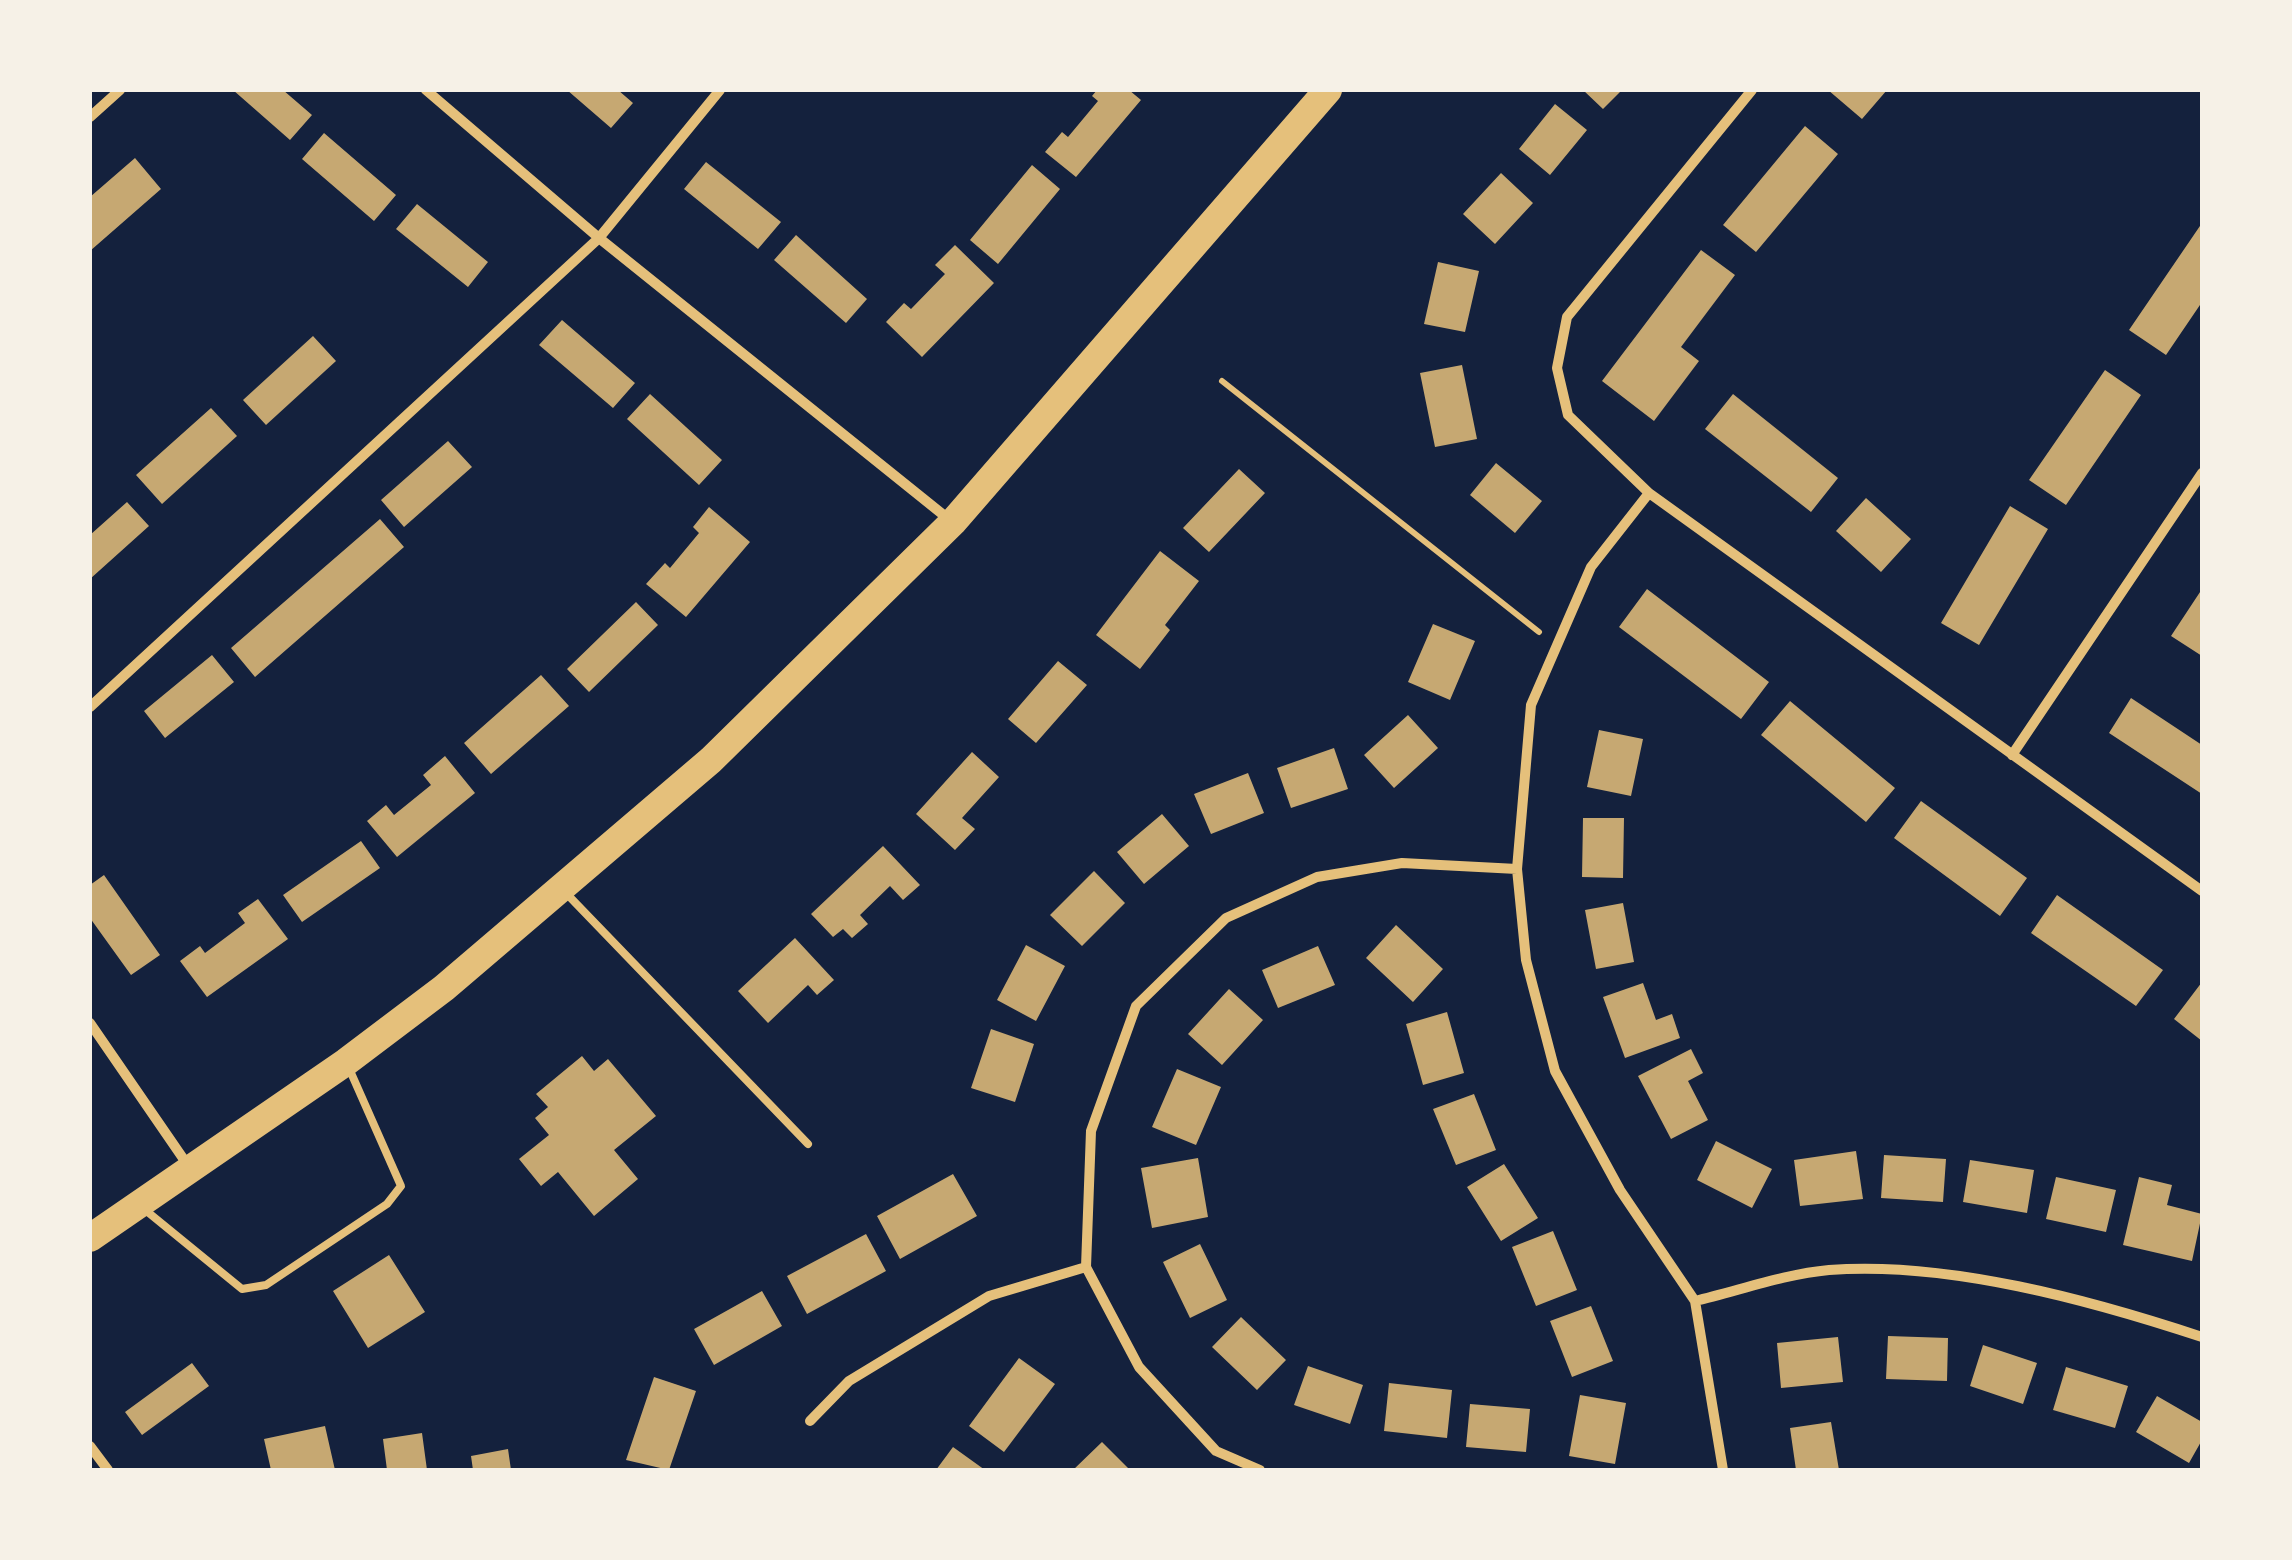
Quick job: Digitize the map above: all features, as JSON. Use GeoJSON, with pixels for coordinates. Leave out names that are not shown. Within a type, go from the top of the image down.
{"type":"FeatureCollection","features":[{"type":"Feature","properties":{"kind":"highway"},"geometry":{"type":"LineString","coordinates":[[90,1238],[346,1062],[444,988],[711,760],[953,522],[1328,90]]}},
{"type":"Feature","properties":{"kind":"street"},"geometry":{"type":"LineString","coordinates":[[90,118],[120,90]]}},
{"type":"Feature","properties":{"kind":"street"},"geometry":{"type":"LineString","coordinates":[[426,90],[599,238],[953,522]]}},
{"type":"Feature","properties":{"kind":"street"},"geometry":{"type":"LineString","coordinates":[[90,707],[599,238],[720,90]]}},
{"type":"Feature","properties":{"kind":"street"},"geometry":{"type":"LineString","coordinates":[[1752,90],[1567,317],[1558,368],[1568,415],[1649,494],[2202,891]]}},
{"type":"Feature","properties":{"kind":"street"},"geometry":{"type":"LineString","coordinates":[[2012,756],[2202,473]]}},
{"type":"Feature","properties":{"kind":"street"},"geometry":{"type":"LineString","coordinates":[[1649,494],[1591,567],[1531,705],[1517,869],[1526,960],[1555,1071],[1620,1190],[1696,1301],[1723,1470]]}},
{"type":"Feature","properties":{"kind":"street"},"geometry":{"type":"LineString","coordinates":[[1260,1470],[1216,1450],[1139,1367],[1086,1266],[1091,1131],[1136,1006],[1226,918],[1317,877],[1402,863],[1517,869]]}},
{"type":"Feature","properties":{"kind":"street"},"geometry":{"type":"LineString","coordinates":[[90,1024],[190,1168]]}},
{"type":"Feature","properties":{"kind":"street"},"geometry":{"type":"LineString","coordinates":[[810,1421],[849,1380],[989,1296],[1086,1266]]}},
{"type":"Feature","properties":{"kind":"street"},"geometry":{"type":"LineString","coordinates":[[1696,1301],[1828,1270],[1958,1276],[2120,1310],[2202,1337]]}},
{"type":"Feature","properties":{"kind":"street"},"geometry":{"type":"LineString","coordinates":[[90,1446],[108,1470]]}},
{"type":"Feature","properties":{"kind":"lane"},"geometry":{"type":"LineString","coordinates":[[560,888],[808,1144]]}},
{"type":"Feature","properties":{"kind":"lane"},"geometry":{"type":"LineString","coordinates":[[139,1204],[242,1289],[266,1286],[387,1204],[401,1186],[346,1062]]}},
{"type":"Feature","properties":{"kind":"path"},"geometry":{"type":"LineString","coordinates":[[1222,381],[1557,646]]}},
{"type":"Feature","properties":{"kind":"building"},"geometry":{"type":"Polygon","coordinates":[[[233,90],[283,90],[312,115],[290,140],[233,90]]]}},
{"type":"Feature","properties":{"kind":"building"},"geometry":{"type":"Polygon","coordinates":[[[567,90],[618,90],[633,103],[611,128],[567,90]]]}},
{"type":"Feature","properties":{"kind":"building"},"geometry":{"type":"Polygon","coordinates":[[[1097,90],[1129,90],[1141,100],[1076,177],[1045,152],[1062,132],[1068,137],[1098,101],[1092,96],[1097,90]]]}},
{"type":"Feature","properties":{"kind":"building"},"geometry":{"type":"Polygon","coordinates":[[[1583,90],[1622,90],[1603,109],[1583,90]]]}},
{"type":"Feature","properties":{"kind":"building"},"geometry":{"type":"Polygon","coordinates":[[[1828,90],[1887,90],[1862,119],[1828,90]]]}},
{"type":"Feature","properties":{"kind":"building"},"geometry":{"type":"Polygon","coordinates":[[[1555,104],[1587,130],[1550,175],[1519,149],[1555,104]]]}},
{"type":"Feature","properties":{"kind":"building"},"geometry":{"type":"Polygon","coordinates":[[[1805,126],[1838,154],[1756,252],[1723,225],[1805,126]]]}},
{"type":"Feature","properties":{"kind":"building"},"geometry":{"type":"Polygon","coordinates":[[[324,133],[396,195],[374,221],[302,159],[324,133]]]}},
{"type":"Feature","properties":{"kind":"building"},"geometry":{"type":"Polygon","coordinates":[[[135,158],[161,189],[90,251],[90,197],[135,158]]]}},
{"type":"Feature","properties":{"kind":"building"},"geometry":{"type":"Polygon","coordinates":[[[706,162],[781,222],[758,249],[684,189],[706,162]]]}},
{"type":"Feature","properties":{"kind":"building"},"geometry":{"type":"Polygon","coordinates":[[[1032,165],[1060,189],[998,264],[970,240],[1032,165]]]}},
{"type":"Feature","properties":{"kind":"building"},"geometry":{"type":"Polygon","coordinates":[[[1501,173],[1533,203],[1495,244],[1463,214],[1501,173]]]}},
{"type":"Feature","properties":{"kind":"building"},"geometry":{"type":"Polygon","coordinates":[[[417,204],[488,262],[468,287],[396,229],[417,204]]]}},
{"type":"Feature","properties":{"kind":"building"},"geometry":{"type":"Polygon","coordinates":[[[2202,223],[2202,302],[2166,355],[2129,330],[2202,223]]]}},
{"type":"Feature","properties":{"kind":"building"},"geometry":{"type":"Polygon","coordinates":[[[796,235],[867,299],[846,323],[774,260],[796,235]]]}},
{"type":"Feature","properties":{"kind":"building"},"geometry":{"type":"Polygon","coordinates":[[[955,245],[994,283],[922,357],[886,322],[904,303],[911,309],[945,274],[935,265],[955,245]]]}},
{"type":"Feature","properties":{"kind":"building"},"geometry":{"type":"Polygon","coordinates":[[[1701,250],[1735,275],[1681,347],[1699,361],[1654,421],[1602,381],[1701,250]]]}},
{"type":"Feature","properties":{"kind":"building"},"geometry":{"type":"Polygon","coordinates":[[[1438,262],[1479,271],[1465,332],[1424,324],[1438,262]]]}},
{"type":"Feature","properties":{"kind":"building"},"geometry":{"type":"Polygon","coordinates":[[[562,320],[635,383],[613,408],[539,345],[562,320]]]}},
{"type":"Feature","properties":{"kind":"building"},"geometry":{"type":"Polygon","coordinates":[[[313,336],[336,361],[266,425],[243,400],[313,336]]]}},
{"type":"Feature","properties":{"kind":"building"},"geometry":{"type":"Polygon","coordinates":[[[1462,365],[1477,439],[1435,447],[1420,373],[1462,365]]]}},
{"type":"Feature","properties":{"kind":"building"},"geometry":{"type":"Polygon","coordinates":[[[2105,370],[2141,395],[2066,505],[2029,480],[2105,370]]]}},
{"type":"Feature","properties":{"kind":"building"},"geometry":{"type":"Polygon","coordinates":[[[650,394],[722,460],[699,485],[627,419],[650,394]]]}},
{"type":"Feature","properties":{"kind":"building"},"geometry":{"type":"Polygon","coordinates":[[[1733,394],[1838,478],[1811,512],[1705,429],[1733,394]]]}},
{"type":"Feature","properties":{"kind":"building"},"geometry":{"type":"Polygon","coordinates":[[[211,408],[237,436],[162,504],[136,475],[211,408]]]}},
{"type":"Feature","properties":{"kind":"building"},"geometry":{"type":"Polygon","coordinates":[[[448,441],[472,467],[404,527],[381,500],[448,441]]]}},
{"type":"Feature","properties":{"kind":"building"},"geometry":{"type":"Polygon","coordinates":[[[1496,463],[1542,501],[1515,533],[1470,495],[1496,463]]]}},
{"type":"Feature","properties":{"kind":"building"},"geometry":{"type":"Polygon","coordinates":[[[1239,469],[1265,493],[1209,552],[1183,528],[1239,469]]]}},
{"type":"Feature","properties":{"kind":"building"},"geometry":{"type":"Polygon","coordinates":[[[1866,498],[1911,539],[1881,572],[1836,531],[1866,498]]]}},
{"type":"Feature","properties":{"kind":"building"},"geometry":{"type":"Polygon","coordinates":[[[127,502],[149,526],[90,579],[90,535],[127,502]]]}},
{"type":"Feature","properties":{"kind":"building"},"geometry":{"type":"Polygon","coordinates":[[[2010,506],[2048,529],[1979,645],[1941,623],[2010,506]]]}},
{"type":"Feature","properties":{"kind":"building"},"geometry":{"type":"Polygon","coordinates":[[[709,507],[750,542],[686,617],[646,584],[665,563],[670,568],[699,533],[693,527],[709,507]]]}},
{"type":"Feature","properties":{"kind":"building"},"geometry":{"type":"Polygon","coordinates":[[[380,519],[404,547],[255,677],[231,648],[380,519]]]}},
{"type":"Feature","properties":{"kind":"building"},"geometry":{"type":"Polygon","coordinates":[[[1160,551],[1199,581],[1165,625],[1170,630],[1140,669],[1096,635],[1160,551]]]}},
{"type":"Feature","properties":{"kind":"building"},"geometry":{"type":"Polygon","coordinates":[[[1647,589],[1769,682],[1741,719],[1619,627],[1647,589]]]}},
{"type":"Feature","properties":{"kind":"building"},"geometry":{"type":"Polygon","coordinates":[[[2202,589],[2202,656],[2171,636],[2202,589]]]}},
{"type":"Feature","properties":{"kind":"building"},"geometry":{"type":"Polygon","coordinates":[[[636,602],[658,625],[589,692],[567,669],[636,602]]]}},
{"type":"Feature","properties":{"kind":"building"},"geometry":{"type":"Polygon","coordinates":[[[1433,624],[1475,641],[1450,700],[1408,682],[1433,624]]]}},
{"type":"Feature","properties":{"kind":"building"},"geometry":{"type":"Polygon","coordinates":[[[212,655],[234,682],[165,738],[144,711],[212,655]]]}},
{"type":"Feature","properties":{"kind":"building"},"geometry":{"type":"Polygon","coordinates":[[[1058,661],[1087,685],[1036,743],[1008,719],[1058,661]]]}},
{"type":"Feature","properties":{"kind":"building"},"geometry":{"type":"Polygon","coordinates":[[[541,675],[569,706],[491,774],[464,743],[541,675]]]}},
{"type":"Feature","properties":{"kind":"building"},"geometry":{"type":"Polygon","coordinates":[[[2131,698],[2202,745],[2202,794],[2109,733],[2131,698]]]}},
{"type":"Feature","properties":{"kind":"building"},"geometry":{"type":"Polygon","coordinates":[[[1790,701],[1895,788],[1866,822],[1761,735],[1790,701]]]}},
{"type":"Feature","properties":{"kind":"building"},"geometry":{"type":"Polygon","coordinates":[[[1408,715],[1438,748],[1394,788],[1364,755],[1408,715]]]}},
{"type":"Feature","properties":{"kind":"building"},"geometry":{"type":"Polygon","coordinates":[[[1599,730],[1643,739],[1631,796],[1587,787],[1599,730]]]}},
{"type":"Feature","properties":{"kind":"building"},"geometry":{"type":"Polygon","coordinates":[[[1334,748],[1348,789],[1291,808],[1277,768],[1334,748]]]}},
{"type":"Feature","properties":{"kind":"building"},"geometry":{"type":"Polygon","coordinates":[[[972,752],[999,777],[962,818],[975,829],[955,850],[916,814],[972,752]]]}},
{"type":"Feature","properties":{"kind":"building"},"geometry":{"type":"Polygon","coordinates":[[[445,756],[475,793],[397,857],[367,821],[386,805],[394,815],[431,785],[423,775],[445,756]]]}},
{"type":"Feature","properties":{"kind":"building"},"geometry":{"type":"Polygon","coordinates":[[[1248,773],[1264,813],[1211,834],[1194,794],[1248,773]]]}},
{"type":"Feature","properties":{"kind":"building"},"geometry":{"type":"Polygon","coordinates":[[[1921,801],[2027,878],[2000,916],[1894,838],[1921,801]]]}},
{"type":"Feature","properties":{"kind":"building"},"geometry":{"type":"Polygon","coordinates":[[[1162,814],[1189,846],[1144,884],[1117,852],[1162,814]]]}},
{"type":"Feature","properties":{"kind":"building"},"geometry":{"type":"Polygon","coordinates":[[[1583,818],[1624,818],[1623,878],[1582,877],[1583,818]]]}},
{"type":"Feature","properties":{"kind":"building"},"geometry":{"type":"Polygon","coordinates":[[[361,841],[380,868],[302,922],[283,895],[361,841]]]}},
{"type":"Feature","properties":{"kind":"building"},"geometry":{"type":"Polygon","coordinates":[[[883,846],[920,885],[903,900],[890,886],[860,915],[868,924],[852,938],[843,929],[833,937],[811,914],[883,846]]]}},
{"type":"Feature","properties":{"kind":"building"},"geometry":{"type":"Polygon","coordinates":[[[1094,871],[1125,903],[1082,946],[1050,915],[1094,871]]]}},
{"type":"Feature","properties":{"kind":"building"},"geometry":{"type":"Polygon","coordinates":[[[104,875],[160,955],[131,975],[90,918],[90,885],[104,875]]]}},
{"type":"Feature","properties":{"kind":"building"},"geometry":{"type":"Polygon","coordinates":[[[2057,895],[2163,970],[2136,1006],[2031,933],[2057,895]]]}},
{"type":"Feature","properties":{"kind":"building"},"geometry":{"type":"Polygon","coordinates":[[[258,899],[288,939],[207,997],[180,961],[200,946],[205,953],[245,923],[238,913],[258,899]]]}},
{"type":"Feature","properties":{"kind":"building"},"geometry":{"type":"Polygon","coordinates":[[[1623,903],[1634,962],[1596,969],[1585,910],[1623,903]]]}},
{"type":"Feature","properties":{"kind":"building"},"geometry":{"type":"Polygon","coordinates":[[[1396,925],[1443,969],[1413,1002],[1366,958],[1396,925]]]}},
{"type":"Feature","properties":{"kind":"building"},"geometry":{"type":"Polygon","coordinates":[[[795,938],[834,980],[817,995],[808,985],[768,1023],[738,991],[795,938]]]}},
{"type":"Feature","properties":{"kind":"building"},"geometry":{"type":"Polygon","coordinates":[[[1026,945],[1065,966],[1036,1021],[997,1000],[1026,945]]]}},
{"type":"Feature","properties":{"kind":"building"},"geometry":{"type":"Polygon","coordinates":[[[1318,946],[1335,985],[1278,1008],[1262,970],[1318,946]]]}},
{"type":"Feature","properties":{"kind":"building"},"geometry":{"type":"Polygon","coordinates":[[[2202,982],[2202,1041],[2174,1019],[2202,982]]]}},
{"type":"Feature","properties":{"kind":"building"},"geometry":{"type":"Polygon","coordinates":[[[1643,983],[1656,1020],[1672,1014],[1680,1038],[1625,1058],[1603,997],[1643,983]]]}},
{"type":"Feature","properties":{"kind":"building"},"geometry":{"type":"Polygon","coordinates":[[[1229,989],[1263,1020],[1222,1065],[1188,1034],[1229,989]]]}},
{"type":"Feature","properties":{"kind":"building"},"geometry":{"type":"Polygon","coordinates":[[[1447,1012],[1464,1073],[1423,1085],[1406,1024],[1447,1012]]]}},
{"type":"Feature","properties":{"kind":"building"},"geometry":{"type":"Polygon","coordinates":[[[991,1029],[1034,1044],[1015,1102],[971,1088],[991,1029]]]}},
{"type":"Feature","properties":{"kind":"building"},"geometry":{"type":"Polygon","coordinates":[[[1691,1049],[1703,1073],[1688,1081],[1708,1120],[1671,1139],[1638,1076],[1691,1049]]]}},
{"type":"Feature","properties":{"kind":"building"},"geometry":{"type":"Polygon","coordinates":[[[582,1056],[594,1071],[608,1059],[656,1116],[614,1150],[638,1179],[594,1216],[558,1172],[541,1186],[519,1159],[549,1135],[535,1118],[548,1107],[536,1094],[582,1056]]]}},
{"type":"Feature","properties":{"kind":"building"},"geometry":{"type":"Polygon","coordinates":[[[1177,1069],[1221,1087],[1196,1145],[1152,1127],[1177,1069]]]}},
{"type":"Feature","properties":{"kind":"building"},"geometry":{"type":"Polygon","coordinates":[[[1474,1094],[1496,1150],[1456,1165],[1433,1109],[1474,1094]]]}},
{"type":"Feature","properties":{"kind":"building"},"geometry":{"type":"Polygon","coordinates":[[[1716,1141],[1772,1169],[1752,1208],[1697,1180],[1716,1141]]]}},
{"type":"Feature","properties":{"kind":"building"},"geometry":{"type":"Polygon","coordinates":[[[1856,1151],[1863,1199],[1800,1206],[1794,1160],[1856,1151]]]}},
{"type":"Feature","properties":{"kind":"building"},"geometry":{"type":"Polygon","coordinates":[[[1884,1155],[1946,1159],[1943,1202],[1881,1198],[1884,1155]]]}},
{"type":"Feature","properties":{"kind":"building"},"geometry":{"type":"Polygon","coordinates":[[[1198,1158],[1208,1217],[1152,1228],[1141,1168],[1198,1158]]]}},
{"type":"Feature","properties":{"kind":"building"},"geometry":{"type":"Polygon","coordinates":[[[1970,1160],[2034,1170],[2027,1213],[1963,1202],[1970,1160]]]}},
{"type":"Feature","properties":{"kind":"building"},"geometry":{"type":"Polygon","coordinates":[[[1504,1164],[1538,1218],[1501,1241],[1467,1187],[1504,1164]]]}},
{"type":"Feature","properties":{"kind":"building"},"geometry":{"type":"Polygon","coordinates":[[[953,1174],[977,1216],[900,1259],[877,1216],[953,1174]]]}},
{"type":"Feature","properties":{"kind":"building"},"geometry":{"type":"Polygon","coordinates":[[[2056,1177],[2116,1190],[2106,1232],[2046,1219],[2056,1177]]]}},
{"type":"Feature","properties":{"kind":"building"},"geometry":{"type":"Polygon","coordinates":[[[2139,1177],[2172,1185],[2167,1205],[2202,1214],[2192,1261],[2123,1245],[2139,1177]]]}},
{"type":"Feature","properties":{"kind":"building"},"geometry":{"type":"Polygon","coordinates":[[[1553,1231],[1577,1290],[1536,1306],[1512,1247],[1553,1231]]]}},
{"type":"Feature","properties":{"kind":"building"},"geometry":{"type":"Polygon","coordinates":[[[866,1234],[886,1271],[807,1314],[787,1276],[866,1234]]]}},
{"type":"Feature","properties":{"kind":"building"},"geometry":{"type":"Polygon","coordinates":[[[1200,1244],[1227,1300],[1190,1318],[1163,1262],[1200,1244]]]}},
{"type":"Feature","properties":{"kind":"building"},"geometry":{"type":"Polygon","coordinates":[[[389,1255],[425,1312],[368,1348],[333,1291],[389,1255]]]}},
{"type":"Feature","properties":{"kind":"building"},"geometry":{"type":"Polygon","coordinates":[[[762,1291],[782,1326],[714,1365],[694,1329],[762,1291]]]}},
{"type":"Feature","properties":{"kind":"building"},"geometry":{"type":"Polygon","coordinates":[[[1591,1306],[1613,1361],[1572,1377],[1550,1321],[1591,1306]]]}},
{"type":"Feature","properties":{"kind":"building"},"geometry":{"type":"Polygon","coordinates":[[[1241,1317],[1286,1360],[1257,1390],[1212,1347],[1241,1317]]]}},
{"type":"Feature","properties":{"kind":"building"},"geometry":{"type":"Polygon","coordinates":[[[1888,1336],[1948,1338],[1947,1381],[1886,1379],[1888,1336]]]}},
{"type":"Feature","properties":{"kind":"building"},"geometry":{"type":"Polygon","coordinates":[[[1838,1337],[1843,1382],[1781,1388],[1777,1343],[1838,1337]]]}},
{"type":"Feature","properties":{"kind":"building"},"geometry":{"type":"Polygon","coordinates":[[[1983,1345],[2037,1363],[2023,1404],[1970,1386],[1983,1345]]]}},
{"type":"Feature","properties":{"kind":"building"},"geometry":{"type":"Polygon","coordinates":[[[1019,1358],[1055,1384],[1004,1452],[969,1426],[1019,1358]]]}},
{"type":"Feature","properties":{"kind":"building"},"geometry":{"type":"Polygon","coordinates":[[[192,1363],[209,1386],[142,1435],[125,1412],[192,1363]]]}},
{"type":"Feature","properties":{"kind":"building"},"geometry":{"type":"Polygon","coordinates":[[[1308,1366],[1363,1385],[1350,1424],[1294,1405],[1308,1366]]]}},
{"type":"Feature","properties":{"kind":"building"},"geometry":{"type":"Polygon","coordinates":[[[2066,1367],[2128,1386],[2115,1428],[2053,1410],[2066,1367]]]}},
{"type":"Feature","properties":{"kind":"building"},"geometry":{"type":"Polygon","coordinates":[[[654,1377],[696,1391],[669,1470],[626,1460],[654,1377]]]}},
{"type":"Feature","properties":{"kind":"building"},"geometry":{"type":"Polygon","coordinates":[[[1389,1383],[1452,1390],[1447,1438],[1384,1431],[1389,1383]]]}},
{"type":"Feature","properties":{"kind":"building"},"geometry":{"type":"Polygon","coordinates":[[[1580,1395],[1626,1403],[1615,1464],[1569,1456],[1580,1395]]]}},
{"type":"Feature","properties":{"kind":"building"},"geometry":{"type":"Polygon","coordinates":[[[2157,1396],[2202,1422],[2202,1440],[2189,1463],[2136,1432],[2157,1396]]]}},
{"type":"Feature","properties":{"kind":"building"},"geometry":{"type":"Polygon","coordinates":[[[1470,1404],[1530,1409],[1526,1452],[1466,1447],[1470,1404]]]}},
{"type":"Feature","properties":{"kind":"building"},"geometry":{"type":"Polygon","coordinates":[[[1831,1422],[1839,1470],[1796,1470],[1790,1428],[1831,1422]]]}},
{"type":"Feature","properties":{"kind":"building"},"geometry":{"type":"Polygon","coordinates":[[[325,1426],[335,1470],[271,1470],[264,1439],[325,1426]]]}},
{"type":"Feature","properties":{"kind":"building"},"geometry":{"type":"Polygon","coordinates":[[[422,1433],[427,1470],[387,1470],[383,1439],[422,1433]]]}},
{"type":"Feature","properties":{"kind":"building"},"geometry":{"type":"Polygon","coordinates":[[[1102,1442],[1130,1470],[1073,1470],[1102,1442]]]}},
{"type":"Feature","properties":{"kind":"building"},"geometry":{"type":"Polygon","coordinates":[[[953,1447],[985,1470],[936,1470],[953,1447]]]}},
{"type":"Feature","properties":{"kind":"building"},"geometry":{"type":"Polygon","coordinates":[[[508,1449],[511,1470],[473,1470],[471,1456],[508,1449]]]}}]}
